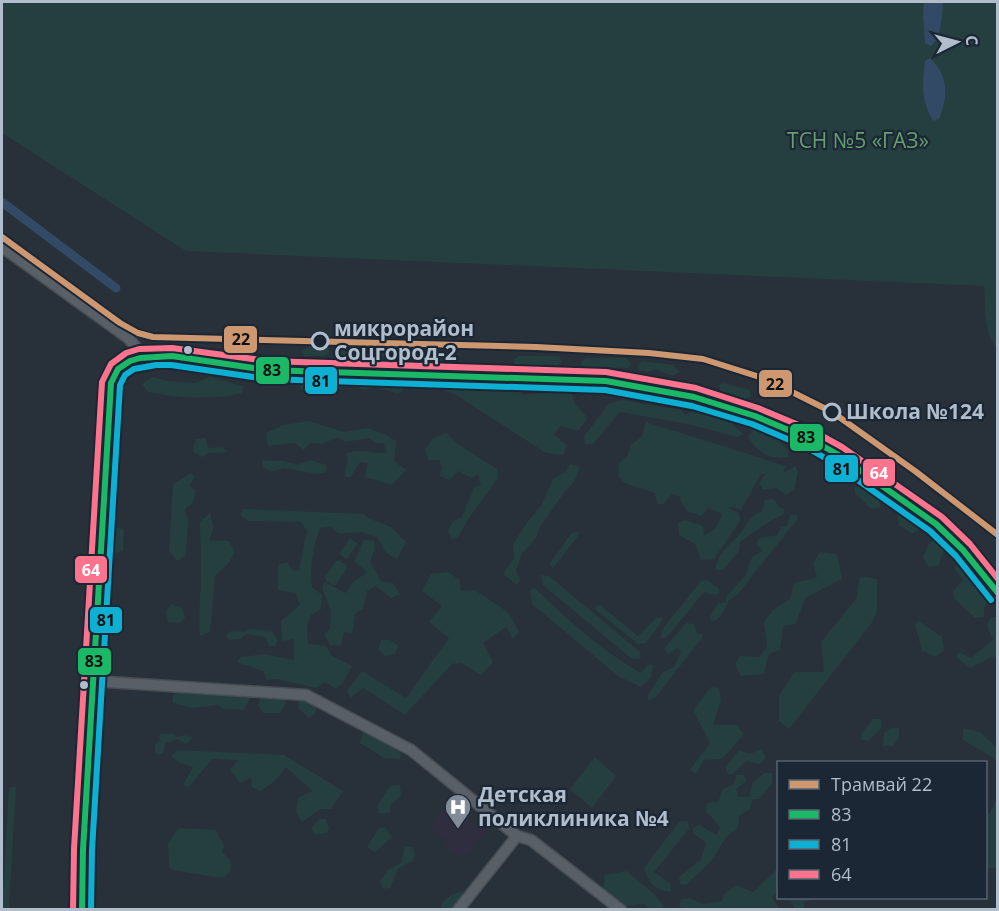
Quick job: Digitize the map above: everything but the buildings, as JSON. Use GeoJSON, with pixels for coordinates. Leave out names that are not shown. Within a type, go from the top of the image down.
{"type":"FeatureCollection","features":[{"type":"Feature","properties":{"kind":"street"},"geometry":{"type":"LineString","coordinates":[[2,247],[128,338],[135,346],[140,358]]}},
{"type":"Feature","properties":{"kind":"street"},"geometry":{"type":"LineString","coordinates":[[82,909],[111,383],[114,374],[123,364],[140,358],[171,356],[267,370],[606,381],[694,397],[755,417],[831,450],[936,524],[952,538],[998,594]]}},
{"type":"Feature","properties":{"kind":"street"},"geometry":{"type":"LineString","coordinates":[[93,681],[306,695],[411,750],[517,836],[531,840],[621,909]]}},
{"type":"Feature","properties":{"kind":"street"},"geometry":{"type":"LineString","coordinates":[[458,909],[517,836]]}},
{"type":"Feature","properties":{"kind":"shaded area"},"geometry":{"type":"Polygon","coordinates":[[[924,2],[943,2],[939,31],[931,46],[925,43],[924,2]]]}},
{"type":"Feature","properties":{"kind":"shaded area"},"geometry":{"type":"Polygon","coordinates":[[[930,58],[941,72],[945,87],[942,111],[939,119],[933,121],[923,92],[925,61],[930,58]]]}},
{"type":"Feature","properties":{"kind":"shaded area","name":"Детская поликлиника №4"},"geometry":{"type":"Polygon","coordinates":[[[449,803],[485,832],[466,856],[462,853],[458,857],[444,846],[447,841],[430,827],[449,803]]]}},
{"type":"Feature","properties":{"kind":"green space","name":"ТСН №5 «ГАЗ»"},"geometry":{"type":"Polygon","coordinates":[[[2,2],[997,2],[997,348],[987,326],[984,286],[186,251],[2,133],[2,2]]]}},
{"type":"Feature","properties":{"kind":"green space"},"geometry":{"type":"Polygon","coordinates":[[[311,346],[326,347],[330,352],[324,356],[304,356],[301,351],[311,346]]]}},
{"type":"Feature","properties":{"kind":"green space"},"geometry":{"type":"Polygon","coordinates":[[[347,348],[393,349],[399,352],[396,356],[342,359],[338,353],[347,348]]]}},
{"type":"Feature","properties":{"kind":"green space"},"geometry":{"type":"Polygon","coordinates":[[[518,356],[559,356],[562,361],[557,366],[515,366],[514,360],[518,356]]]}},
{"type":"Feature","properties":{"kind":"green space"},"geometry":{"type":"Polygon","coordinates":[[[586,358],[626,358],[631,363],[629,368],[582,367],[581,362],[586,358]]]}},
{"type":"Feature","properties":{"kind":"green space"},"geometry":{"type":"Polygon","coordinates":[[[642,361],[673,365],[680,372],[673,376],[655,369],[648,372],[639,370],[637,366],[642,361]]]}},
{"type":"Feature","properties":{"kind":"green space"},"geometry":{"type":"Polygon","coordinates":[[[306,374],[397,376],[408,386],[398,394],[374,386],[365,390],[348,384],[336,390],[301,389],[297,380],[306,374]]]}},
{"type":"Feature","properties":{"kind":"green space"},"geometry":{"type":"Polygon","coordinates":[[[152,377],[167,381],[195,383],[210,377],[243,386],[242,393],[231,396],[207,398],[171,396],[148,392],[142,384],[152,377]]]}},
{"type":"Feature","properties":{"kind":"green space"},"geometry":{"type":"Polygon","coordinates":[[[436,381],[522,386],[522,395],[551,392],[552,384],[570,390],[575,404],[588,418],[578,431],[561,426],[554,434],[567,446],[563,455],[546,453],[456,395],[436,387],[436,381]]]}},
{"type":"Feature","properties":{"kind":"green space"},"geometry":{"type":"Polygon","coordinates":[[[724,383],[749,390],[751,396],[745,399],[721,391],[719,385],[724,383]]]}},
{"type":"Feature","properties":{"kind":"green space"},"geometry":{"type":"Polygon","coordinates":[[[622,400],[681,410],[686,415],[700,406],[731,416],[733,426],[744,434],[737,437],[683,423],[620,412],[593,444],[585,444],[584,437],[608,404],[622,400]]]}},
{"type":"Feature","properties":{"kind":"green space"},"geometry":{"type":"Polygon","coordinates":[[[309,421],[344,432],[368,428],[386,435],[396,441],[394,461],[406,470],[392,485],[365,477],[368,463],[360,462],[350,478],[344,476],[348,461],[346,453],[361,451],[387,453],[383,443],[376,443],[369,438],[345,442],[338,437],[322,444],[310,443],[304,450],[295,443],[268,446],[266,433],[283,425],[309,421]]]}},
{"type":"Feature","properties":{"kind":"green space"},"geometry":{"type":"Polygon","coordinates":[[[646,422],[786,466],[783,473],[796,466],[798,472],[794,490],[786,495],[777,488],[763,490],[759,483],[765,474],[761,474],[741,510],[728,508],[739,513],[740,521],[714,559],[701,560],[695,544],[679,535],[678,523],[685,520],[703,526],[704,536],[716,528],[722,514],[708,508],[702,516],[687,511],[681,497],[672,494],[664,504],[657,504],[655,493],[624,483],[618,475],[619,464],[627,456],[631,445],[642,436],[646,422]]]}},
{"type":"Feature","properties":{"kind":"green space"},"geometry":{"type":"Polygon","coordinates":[[[754,428],[776,438],[789,451],[788,457],[775,458],[760,451],[748,437],[754,428]]]}},
{"type":"Feature","properties":{"kind":"green space"},"geometry":{"type":"Polygon","coordinates":[[[446,433],[458,444],[497,469],[498,478],[458,537],[452,540],[448,531],[453,521],[462,517],[474,487],[481,485],[478,475],[471,478],[458,471],[450,480],[439,476],[442,468],[439,460],[429,460],[425,450],[433,438],[446,433]]]}},
{"type":"Feature","properties":{"kind":"green space"},"geometry":{"type":"Polygon","coordinates":[[[206,438],[208,448],[223,447],[226,452],[209,453],[202,457],[193,452],[195,439],[206,438]]]}},
{"type":"Feature","properties":{"kind":"green space"},"geometry":{"type":"Polygon","coordinates":[[[262,460],[284,461],[297,465],[310,460],[327,465],[326,472],[317,474],[284,468],[271,472],[263,467],[262,460]]]}},
{"type":"Feature","properties":{"kind":"green space"},"geometry":{"type":"Polygon","coordinates":[[[570,464],[580,467],[574,482],[540,527],[536,538],[522,554],[516,570],[520,581],[517,585],[503,574],[514,558],[513,544],[541,506],[553,479],[565,472],[570,464]]]}},
{"type":"Feature","properties":{"kind":"green space"},"geometry":{"type":"Polygon","coordinates":[[[191,473],[195,477],[189,486],[196,491],[193,503],[185,509],[188,521],[186,555],[177,561],[169,551],[173,484],[191,473]]]}},
{"type":"Feature","properties":{"kind":"green space"},"geometry":{"type":"Polygon","coordinates":[[[863,486],[879,497],[880,507],[871,509],[855,493],[855,487],[863,486]]]}},
{"type":"Feature","properties":{"kind":"green space"},"geometry":{"type":"Polygon","coordinates":[[[774,499],[779,507],[785,509],[783,515],[740,542],[739,551],[723,570],[716,570],[718,559],[751,518],[762,511],[765,500],[774,499]]]}},
{"type":"Feature","properties":{"kind":"green space"},"geometry":{"type":"Polygon","coordinates":[[[243,509],[364,514],[368,518],[391,527],[406,542],[397,559],[386,553],[378,538],[361,532],[339,534],[330,527],[320,528],[313,557],[311,579],[312,587],[322,595],[321,609],[311,615],[307,626],[308,644],[326,646],[332,656],[352,666],[343,683],[336,689],[325,682],[316,688],[277,679],[267,680],[263,671],[237,662],[241,657],[265,654],[294,660],[294,639],[282,641],[281,621],[300,605],[296,593],[278,590],[278,565],[287,562],[292,570],[299,571],[307,531],[301,522],[248,521],[240,515],[243,509]]]}},
{"type":"Feature","properties":{"kind":"green space"},"geometry":{"type":"Polygon","coordinates":[[[210,513],[214,528],[209,540],[229,541],[235,552],[228,564],[215,576],[210,632],[200,636],[200,522],[210,513]]]}},
{"type":"Feature","properties":{"kind":"green space"},"geometry":{"type":"Polygon","coordinates":[[[909,513],[919,522],[921,528],[912,534],[899,525],[898,515],[909,513]]]}},
{"type":"Feature","properties":{"kind":"green space"},"geometry":{"type":"Polygon","coordinates":[[[790,515],[797,515],[797,520],[737,595],[729,600],[720,617],[711,622],[710,616],[719,603],[726,602],[726,597],[745,576],[752,557],[763,551],[756,543],[760,538],[777,535],[781,527],[787,526],[790,515]]]}},
{"type":"Feature","properties":{"kind":"green space"},"geometry":{"type":"Polygon","coordinates":[[[114,527],[124,529],[123,551],[111,554],[107,548],[107,533],[114,527]]]}},
{"type":"Feature","properties":{"kind":"green space"},"geometry":{"type":"Polygon","coordinates":[[[580,531],[553,568],[549,564],[572,533],[580,531]]]}},
{"type":"Feature","properties":{"kind":"green space"},"geometry":{"type":"Polygon","coordinates":[[[938,536],[945,546],[939,565],[929,567],[923,558],[928,545],[938,536]]]}},
{"type":"Feature","properties":{"kind":"green space"},"geometry":{"type":"Polygon","coordinates":[[[350,538],[358,544],[347,559],[339,554],[350,538]]]}},
{"type":"Feature","properties":{"kind":"green space"},"geometry":{"type":"Polygon","coordinates":[[[364,540],[374,540],[375,549],[370,561],[381,581],[393,583],[400,594],[391,598],[376,586],[367,591],[363,609],[355,614],[352,633],[344,632],[341,646],[330,645],[324,634],[330,629],[331,611],[322,588],[324,582],[346,593],[351,584],[367,572],[354,561],[364,540]]]}},
{"type":"Feature","properties":{"kind":"green space"},"geometry":{"type":"Polygon","coordinates":[[[820,552],[837,554],[842,579],[805,598],[796,624],[783,626],[780,650],[769,654],[764,674],[741,676],[735,664],[740,656],[759,657],[767,647],[764,622],[773,610],[790,599],[794,583],[817,577],[813,563],[820,552]]]}},
{"type":"Feature","properties":{"kind":"green space"},"geometry":{"type":"Polygon","coordinates":[[[339,560],[347,568],[336,585],[332,585],[326,581],[325,577],[339,560]]]}},
{"type":"Feature","properties":{"kind":"green space"},"geometry":{"type":"Polygon","coordinates":[[[958,561],[968,561],[993,593],[984,608],[984,617],[975,618],[954,598],[953,591],[963,580],[954,569],[958,561]]]}},
{"type":"Feature","properties":{"kind":"green space"},"geometry":{"type":"Polygon","coordinates":[[[448,572],[460,580],[461,591],[475,590],[508,612],[519,632],[513,639],[506,627],[483,643],[493,662],[481,675],[461,663],[452,664],[405,715],[363,688],[351,698],[347,691],[362,671],[406,698],[449,638],[429,622],[442,606],[422,591],[431,574],[448,572]]]}},
{"type":"Feature","properties":{"kind":"green space"},"geometry":{"type":"Polygon","coordinates":[[[541,575],[549,576],[640,652],[641,658],[632,659],[543,585],[541,575]]]}},
{"type":"Feature","properties":{"kind":"green space"},"geometry":{"type":"Polygon","coordinates":[[[860,576],[877,579],[877,612],[873,621],[789,729],[779,721],[779,696],[794,672],[824,672],[821,642],[856,599],[860,576]]]}},
{"type":"Feature","properties":{"kind":"green space"},"geometry":{"type":"Polygon","coordinates":[[[707,580],[719,589],[719,594],[712,595],[704,592],[666,638],[660,638],[664,627],[701,581],[707,580]]]}},
{"type":"Feature","properties":{"kind":"green space"},"geometry":{"type":"Polygon","coordinates":[[[534,587],[585,634],[612,655],[641,673],[648,664],[653,665],[651,677],[641,687],[618,676],[532,604],[530,591],[534,587]]]}},
{"type":"Feature","properties":{"kind":"green space"},"geometry":{"type":"Polygon","coordinates":[[[171,604],[183,609],[185,619],[179,623],[168,622],[166,611],[171,604]]]}},
{"type":"Feature","properties":{"kind":"green space"},"geometry":{"type":"Polygon","coordinates":[[[600,605],[638,636],[656,618],[662,617],[662,621],[646,643],[638,644],[596,610],[595,606],[600,605]]]}},
{"type":"Feature","properties":{"kind":"green space"},"geometry":{"type":"Polygon","coordinates":[[[991,617],[997,617],[997,659],[994,656],[970,668],[956,657],[959,652],[971,658],[993,640],[987,625],[991,617]]]}},
{"type":"Feature","properties":{"kind":"green space"},"geometry":{"type":"Polygon","coordinates":[[[919,621],[942,637],[944,650],[936,657],[922,651],[915,624],[919,621]]]}},
{"type":"Feature","properties":{"kind":"green space"},"geometry":{"type":"Polygon","coordinates":[[[686,623],[694,624],[696,634],[703,634],[702,638],[655,698],[648,700],[648,695],[663,672],[674,667],[681,652],[678,647],[669,654],[664,649],[686,623]]]}},
{"type":"Feature","properties":{"kind":"green space"},"geometry":{"type":"Polygon","coordinates":[[[249,629],[272,631],[278,640],[275,646],[269,646],[265,637],[246,634],[240,639],[229,640],[226,635],[231,631],[244,632],[249,629]]]}},
{"type":"Feature","properties":{"kind":"green space"},"geometry":{"type":"Polygon","coordinates":[[[381,640],[390,640],[399,646],[395,654],[384,656],[378,649],[381,640]]]}},
{"type":"Feature","properties":{"kind":"green space"},"geometry":{"type":"Polygon","coordinates":[[[711,687],[719,688],[721,700],[713,725],[737,725],[744,734],[722,759],[704,760],[696,774],[690,770],[710,743],[693,710],[711,687]]]}},
{"type":"Feature","properties":{"kind":"green space"},"geometry":{"type":"Polygon","coordinates":[[[186,689],[225,690],[237,698],[248,692],[251,696],[244,710],[224,709],[218,705],[192,708],[173,703],[173,695],[186,689]]]}},
{"type":"Feature","properties":{"kind":"green space"},"geometry":{"type":"Polygon","coordinates":[[[262,694],[284,694],[286,704],[280,713],[263,713],[258,705],[262,694]]]}},
{"type":"Feature","properties":{"kind":"green space"},"geometry":{"type":"Polygon","coordinates":[[[311,700],[317,707],[315,714],[309,718],[298,708],[299,701],[311,700]]]}},
{"type":"Feature","properties":{"kind":"green space"},"geometry":{"type":"Polygon","coordinates":[[[873,719],[881,719],[881,728],[868,741],[861,740],[861,734],[873,719]]]}},
{"type":"Feature","properties":{"kind":"green space"},"geometry":{"type":"Polygon","coordinates":[[[893,728],[899,728],[899,737],[893,746],[883,746],[884,733],[893,728]]]}},
{"type":"Feature","properties":{"kind":"green space"},"geometry":{"type":"Polygon","coordinates":[[[963,728],[980,732],[997,748],[997,760],[963,740],[963,728]]]}},
{"type":"Feature","properties":{"kind":"green space"},"geometry":{"type":"Polygon","coordinates":[[[363,733],[379,737],[388,743],[401,754],[400,759],[384,758],[360,743],[363,733]]]}},
{"type":"Feature","properties":{"kind":"green space"},"geometry":{"type":"Polygon","coordinates":[[[160,734],[174,734],[177,737],[185,735],[193,738],[186,744],[177,739],[165,744],[164,752],[158,755],[155,752],[155,744],[159,741],[160,734]]]}},
{"type":"Feature","properties":{"kind":"green space"},"geometry":{"type":"Polygon","coordinates":[[[761,749],[766,757],[760,764],[746,761],[733,774],[728,774],[726,767],[739,750],[750,754],[761,749]]]}},
{"type":"Feature","properties":{"kind":"green space"},"geometry":{"type":"Polygon","coordinates":[[[178,750],[284,755],[343,791],[331,809],[321,809],[302,822],[296,812],[298,798],[312,791],[286,767],[276,780],[261,791],[252,787],[251,778],[240,783],[230,770],[238,760],[212,759],[189,787],[183,785],[193,767],[178,762],[171,756],[178,750]]]}},
{"type":"Feature","properties":{"kind":"green space"},"geometry":{"type":"Polygon","coordinates":[[[595,757],[616,776],[592,808],[570,789],[595,757]]]}},
{"type":"Feature","properties":{"kind":"green space"},"geometry":{"type":"Polygon","coordinates":[[[765,773],[772,773],[772,783],[759,799],[753,799],[750,809],[739,816],[738,828],[726,837],[712,860],[686,885],[680,884],[679,877],[701,859],[706,843],[693,833],[693,828],[699,825],[717,835],[720,827],[706,811],[707,803],[718,802],[723,789],[734,784],[736,775],[744,775],[746,781],[736,789],[739,797],[749,797],[753,782],[765,773]]]}},
{"type":"Feature","properties":{"kind":"green space"},"geometry":{"type":"Polygon","coordinates":[[[400,785],[401,796],[390,805],[390,813],[379,813],[377,806],[390,786],[400,785]]]}},
{"type":"Feature","properties":{"kind":"green space"},"geometry":{"type":"Polygon","coordinates":[[[16,786],[9,909],[2,909],[9,788],[16,786]]]}},
{"type":"Feature","properties":{"kind":"green space"},"geometry":{"type":"Polygon","coordinates":[[[997,799],[997,869],[990,868],[987,870],[987,814],[997,799]]]}},
{"type":"Feature","properties":{"kind":"green space"},"geometry":{"type":"Polygon","coordinates":[[[320,819],[326,819],[329,828],[327,833],[314,835],[312,827],[320,819]]]}},
{"type":"Feature","properties":{"kind":"green space"},"geometry":{"type":"Polygon","coordinates":[[[688,821],[689,829],[654,872],[671,884],[671,892],[656,888],[650,882],[644,868],[679,822],[688,821]]]}},
{"type":"Feature","properties":{"kind":"green space"},"geometry":{"type":"Polygon","coordinates":[[[385,827],[392,837],[375,852],[367,847],[379,828],[385,827]]]}},
{"type":"Feature","properties":{"kind":"green space"},"geometry":{"type":"Polygon","coordinates":[[[178,828],[216,830],[224,846],[222,852],[231,861],[229,873],[222,878],[173,870],[169,867],[168,843],[178,828]]]}},
{"type":"Feature","properties":{"kind":"green space"},"geometry":{"type":"Polygon","coordinates":[[[405,846],[413,847],[415,854],[412,861],[399,868],[390,888],[383,889],[380,882],[388,870],[401,863],[405,846]]]}},
{"type":"Feature","properties":{"kind":"green space"},"geometry":{"type":"Polygon","coordinates":[[[777,870],[777,892],[772,897],[779,909],[683,910],[679,905],[681,899],[690,898],[702,904],[722,901],[724,894],[737,885],[753,892],[777,870]]]}},
{"type":"Feature","properties":{"kind":"green space"},"geometry":{"type":"Polygon","coordinates":[[[626,871],[652,892],[664,906],[661,909],[650,910],[644,904],[627,906],[603,888],[605,875],[626,871]]]}},
{"type":"Feature","properties":{"kind":"green space"},"geometry":{"type":"Polygon","coordinates":[[[464,891],[453,909],[440,910],[443,902],[449,897],[464,891]]]}},
{"type":"Feature","properties":{"kind":"green space"},"geometry":{"type":"Polygon","coordinates":[[[790,899],[814,899],[804,902],[804,910],[795,909],[790,899]]]}},
{"type":"Feature","properties":{"kind":"waterway"},"geometry":{"type":"LineString","coordinates":[[2,202],[116,288]]}},
{"type":"Feature","properties":{"kind":"tram line","name":"22"},"geometry":{"type":"LineString","coordinates":[[2,237],[120,323],[138,333],[153,337],[536,347],[649,353],[703,359],[766,379],[832,412],[915,471],[998,535]]}},
{"type":"Feature","properties":{"kind":"transit line","name":"64"},"geometry":{"type":"LineString","coordinates":[[73,910],[74,849],[102,382],[111,364],[126,353],[139,349],[172,348],[268,361],[606,372],[696,388],[758,408],[813,431],[842,447],[942,517],[970,544],[998,579]]}},
{"type":"Feature","properties":{"kind":"transit line","name":"83"},"geometry":{"type":"LineString","coordinates":[[82,910],[83,850],[111,383],[118,369],[130,361],[172,356],[267,370],[606,381],[694,397],[755,416],[810,439],[837,454],[936,524],[963,550],[998,593]]}},
{"type":"Feature","properties":{"kind":"transit line","name":"81"},"geometry":{"type":"LineString","coordinates":[[91,910],[92,850],[120,385],[125,375],[134,369],[171,365],[267,379],[605,390],[692,406],[752,424],[806,447],[832,462],[930,531],[956,556],[991,600]]}},
{"type":"Feature","properties":{"kind":"place","name":"микрорайон Соцгород-2"},"geometry":{"type":"Point","coordinates":[320,341]}},
{"type":"Feature","properties":{"kind":"place","name":"Школа №124"},"geometry":{"type":"Point","coordinates":[832,412]}},
{"type":"Feature","properties":{"kind":"place","name":"Детская поликлиника №4"},"geometry":{"type":"Point","coordinates":[458,830]}}]}
